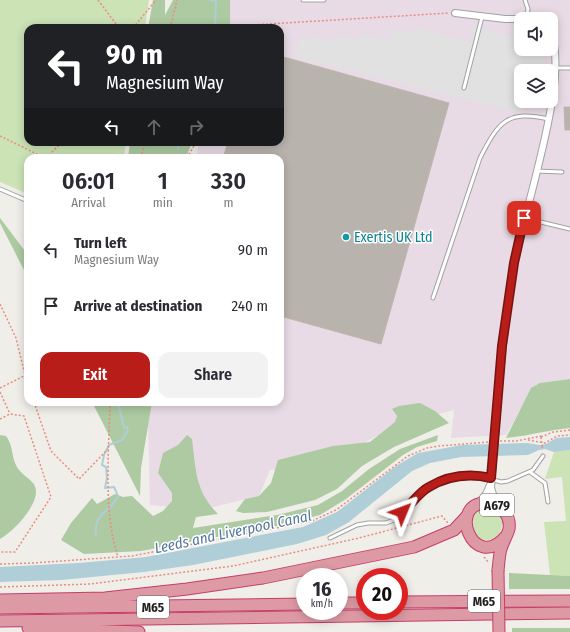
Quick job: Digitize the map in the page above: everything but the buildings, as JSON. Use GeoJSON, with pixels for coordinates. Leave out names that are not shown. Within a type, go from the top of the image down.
{"type":"FeatureCollection","features":[{"type":"Feature","properties":{"kind":"highway","name":"A679"},"geometry":{"type":"LineString","coordinates":[[498,570],[493,558],[482,546],[470,537],[466,523],[467,516],[475,506],[487,503],[497,505],[504,510],[509,520],[508,531],[501,550],[498,570],[499,632]]}},
{"type":"Feature","properties":{"kind":"highway"},"geometry":{"type":"LineString","coordinates":[[0,600],[104,598],[187,589],[344,562],[414,547],[448,531],[454,530],[467,516]]}},
{"type":"Feature","properties":{"kind":"highway","name":"A679"},"geometry":{"type":"LineString","coordinates":[[482,546],[496,545],[506,536]]}},
{"type":"Feature","properties":{"kind":"highway","name":"M65"},"geometry":{"type":"LineString","coordinates":[[408,602],[570,600]]}},
{"type":"Feature","properties":{"kind":"highway","name":"M65"},"geometry":{"type":"LineString","coordinates":[[0,608],[296,604]]}},
{"type":"Feature","properties":{"kind":"highway","name":"M65"},"geometry":{"type":"LineString","coordinates":[[0,621],[570,613]]}},
{"type":"Feature","properties":{"kind":"highway"},"geometry":{"type":"LineString","coordinates":[[0,627],[107,629],[139,632]]}},
{"type":"Feature","properties":{"kind":"street"},"geometry":{"type":"LineString","coordinates":[[455,13],[482,17],[514,19]]}},
{"type":"Feature","properties":{"kind":"street"},"geometry":{"type":"LineString","coordinates":[[497,505],[492,494],[491,480],[500,360],[506,317],[524,218],[551,108]]}},
{"type":"Feature","properties":{"kind":"street"},"geometry":{"type":"LineString","coordinates":[[475,506],[486,494],[491,480]]}},
{"type":"Feature","properties":{"kind":"lane"},"geometry":{"type":"LineString","coordinates":[[303,0],[324,0]]}},
{"type":"Feature","properties":{"kind":"lane"},"geometry":{"type":"LineString","coordinates":[[525,0],[528,12]]}},
{"type":"Feature","properties":{"kind":"lane"},"geometry":{"type":"LineString","coordinates":[[464,88],[482,17]]}},
{"type":"Feature","properties":{"kind":"lane"},"geometry":{"type":"LineString","coordinates":[[558,68],[570,68]]}},
{"type":"Feature","properties":{"kind":"lane"},"geometry":{"type":"LineString","coordinates":[[433,298],[480,158],[488,142],[503,123],[510,118],[520,115],[549,119]]}},
{"type":"Feature","properties":{"kind":"lane"},"geometry":{"type":"LineString","coordinates":[[536,171],[562,172]]}},
{"type":"Feature","properties":{"kind":"lane"},"geometry":{"type":"LineString","coordinates":[[0,189],[24,199]]}},
{"type":"Feature","properties":{"kind":"lane"},"geometry":{"type":"LineString","coordinates":[[524,218],[570,229]]}},
{"type":"Feature","properties":{"kind":"lane"},"geometry":{"type":"LineString","coordinates":[[330,538],[357,525],[368,523],[386,524],[394,520],[428,487],[446,479],[464,475],[476,475],[501,482],[530,472],[540,463],[543,456]]}},
{"type":"Feature","properties":{"kind":"lane"},"geometry":{"type":"LineString","coordinates":[[530,472],[545,483],[548,502]]}},
{"type":"Feature","properties":{"kind":"path"},"geometry":{"type":"LineString","coordinates":[[98,0],[116,24]]}},
{"type":"Feature","properties":{"kind":"path"},"geometry":{"type":"LineString","coordinates":[[136,24],[156,0]]}},
{"type":"Feature","properties":{"kind":"path"},"geometry":{"type":"LineString","coordinates":[[171,24],[177,0]]}},
{"type":"Feature","properties":{"kind":"path"},"geometry":{"type":"LineString","coordinates":[[270,24],[455,13]]}},
{"type":"Feature","properties":{"kind":"path"},"geometry":{"type":"LineString","coordinates":[[0,136],[38,154]]}},
{"type":"Feature","properties":{"kind":"path"},"geometry":{"type":"LineString","coordinates":[[50,154],[58,146]]}},
{"type":"Feature","properties":{"kind":"path"},"geometry":{"type":"LineString","coordinates":[[0,304],[16,338],[24,376],[0,388]]}},
{"type":"Feature","properties":{"kind":"path"},"geometry":{"type":"LineString","coordinates":[[0,392],[10,414]]}},
{"type":"Feature","properties":{"kind":"path"},"geometry":{"type":"LineString","coordinates":[[35,406],[51,450],[79,479],[108,449]]}},
{"type":"Feature","properties":{"kind":"path"},"geometry":{"type":"LineString","coordinates":[[110,406],[110,498],[113,542],[118,557]]}},
{"type":"Feature","properties":{"kind":"path"},"geometry":{"type":"LineString","coordinates":[[0,419],[10,414],[24,416],[51,497],[15,552],[0,552]]}},
{"type":"Feature","properties":{"kind":"path"},"geometry":{"type":"LineString","coordinates":[[527,440],[553,432],[570,430]]}},
{"type":"Feature","properties":{"kind":"path"},"geometry":{"type":"LineString","coordinates":[[553,432],[556,436]]}},
{"type":"Feature","properties":{"kind":"path"},"geometry":{"type":"LineString","coordinates":[[0,564],[132,556],[312,521],[336,510],[401,460],[427,448],[467,442],[527,440],[545,443],[556,436],[570,435]]}},
{"type":"Feature","properties":{"kind":"path"},"geometry":{"type":"LineString","coordinates":[[542,436],[542,446]]}},
{"type":"Feature","properties":{"kind":"path"},"geometry":{"type":"LineString","coordinates":[[0,587],[90,584],[233,566],[359,538],[442,516],[448,531]]}},
{"type":"Feature","properties":{"kind":"shaded area"},"geometry":{"type":"Polygon","coordinates":[[[230,0],[570,0],[570,379],[540,383],[532,388],[506,435],[451,438],[454,410],[399,424],[319,467],[270,470],[259,496],[201,510],[150,505],[148,420],[150,406],[284,406],[284,154],[197,154],[198,146],[284,146],[284,24],[225,24],[230,0]]]}},
{"type":"Feature","properties":{"kind":"shaded area"},"geometry":{"type":"Polygon","coordinates":[[[474,26],[514,38],[514,56],[544,56],[542,64],[514,64],[514,108],[520,108],[519,113],[295,57],[300,37],[309,39],[310,35],[336,42],[338,35],[357,40],[359,33],[389,41],[392,29],[414,34],[416,28],[469,42],[474,26]]]}},
{"type":"Feature","properties":{"kind":"green space"},"geometry":{"type":"Polygon","coordinates":[[[0,0],[149,0],[146,24],[24,24],[24,146],[126,146],[124,154],[24,154],[24,192],[0,182],[0,0]]]}},
{"type":"Feature","properties":{"kind":"green space"},"geometry":{"type":"Polygon","coordinates":[[[153,0],[165,0],[165,15],[173,0],[230,0],[230,24],[149,24],[153,0]]]}},
{"type":"Feature","properties":{"kind":"green space"},"geometry":{"type":"Polygon","coordinates":[[[130,146],[190,146],[188,154],[128,154],[130,146]]]}},
{"type":"Feature","properties":{"kind":"green space"},"geometry":{"type":"Polygon","coordinates":[[[0,218],[24,250],[24,270],[0,223],[0,218]]]}},
{"type":"Feature","properties":{"kind":"green space"},"geometry":{"type":"Polygon","coordinates":[[[570,379],[570,428],[506,438],[531,388],[540,383],[570,379]]]}},
{"type":"Feature","properties":{"kind":"green space"},"geometry":{"type":"Polygon","coordinates":[[[420,403],[435,411],[449,423],[394,447],[362,466],[337,489],[315,500],[267,512],[243,513],[236,511],[245,499],[259,496],[271,483],[278,460],[333,446],[370,442],[395,422],[397,416],[392,409],[399,406],[420,403]]]}},
{"type":"Feature","properties":{"kind":"green space"},"geometry":{"type":"Polygon","coordinates":[[[94,406],[151,406],[141,468],[140,496],[94,406]]]}},
{"type":"Feature","properties":{"kind":"green space"},"geometry":{"type":"Polygon","coordinates":[[[0,435],[6,436],[9,440],[17,467],[20,472],[33,483],[36,490],[32,506],[20,522],[0,539],[0,435]]]}},
{"type":"Feature","properties":{"kind":"green space"},"geometry":{"type":"Polygon","coordinates":[[[187,435],[192,439],[196,470],[201,488],[210,505],[218,514],[196,517],[193,528],[277,515],[318,505],[342,491],[369,469],[400,449],[438,435],[437,441],[417,447],[403,455],[346,499],[320,515],[277,526],[141,551],[84,554],[61,540],[71,523],[92,498],[97,504],[115,494],[123,497],[132,496],[153,516],[163,511],[172,501],[172,493],[158,473],[163,453],[178,445],[187,435]]]}},
{"type":"Feature","properties":{"kind":"green space"},"geometry":{"type":"Polygon","coordinates":[[[570,450],[570,576],[550,575],[544,522],[566,521],[562,477],[545,479],[554,452],[570,450]]]}},
{"type":"Feature","properties":{"kind":"green space"},"geometry":{"type":"Polygon","coordinates":[[[483,508],[489,508],[499,515],[502,524],[501,530],[495,537],[489,540],[483,540],[473,533],[470,527],[470,521],[477,511],[483,508]]]}},
{"type":"Feature","properties":{"kind":"green space"},"geometry":{"type":"Polygon","coordinates":[[[509,573],[570,576],[570,589],[509,589],[509,573]]]}},
{"type":"Feature","properties":{"kind":"green space"},"geometry":{"type":"Polygon","coordinates":[[[512,628],[570,628],[570,632],[512,632],[512,628]]]}},
{"type":"Feature","properties":{"kind":"water"},"geometry":{"type":"Polygon","coordinates":[[[570,437],[570,450],[554,452],[545,449],[528,455],[461,457],[430,463],[412,471],[349,522],[326,535],[297,544],[193,565],[144,572],[61,580],[0,582],[0,567],[79,563],[146,557],[303,527],[337,512],[396,466],[418,453],[462,445],[527,443],[540,445],[546,444],[556,438],[570,437]]]}},
{"type":"Feature","properties":{"kind":"waterway"},"geometry":{"type":"LineString","coordinates":[[210,0],[216,1],[215,24]]}},
{"type":"Feature","properties":{"kind":"waterway"},"geometry":{"type":"LineString","coordinates":[[96,536],[97,522],[103,513],[115,502],[118,496],[114,487],[105,488],[107,478],[106,467],[102,465],[104,455],[109,445],[122,440],[128,430],[127,427],[124,428],[119,406]]}},
{"type":"Feature","properties":{"kind":"place","name":"Exertis UK Ltd"},"geometry":{"type":"Point","coordinates":[346,237]}},
{"type":"Feature","properties":{"kind":"route"},"geometry":{"type":"LineString","coordinates":[[402,512],[428,487],[446,479],[464,475],[476,475],[491,478],[500,360],[514,263],[524,218]]}},
{"type":"Feature","properties":{"kind":"water label","name":"Leeds and Liverpool Canal"},"geometry":{"type":"Point","coordinates":[233,532]}}]}
